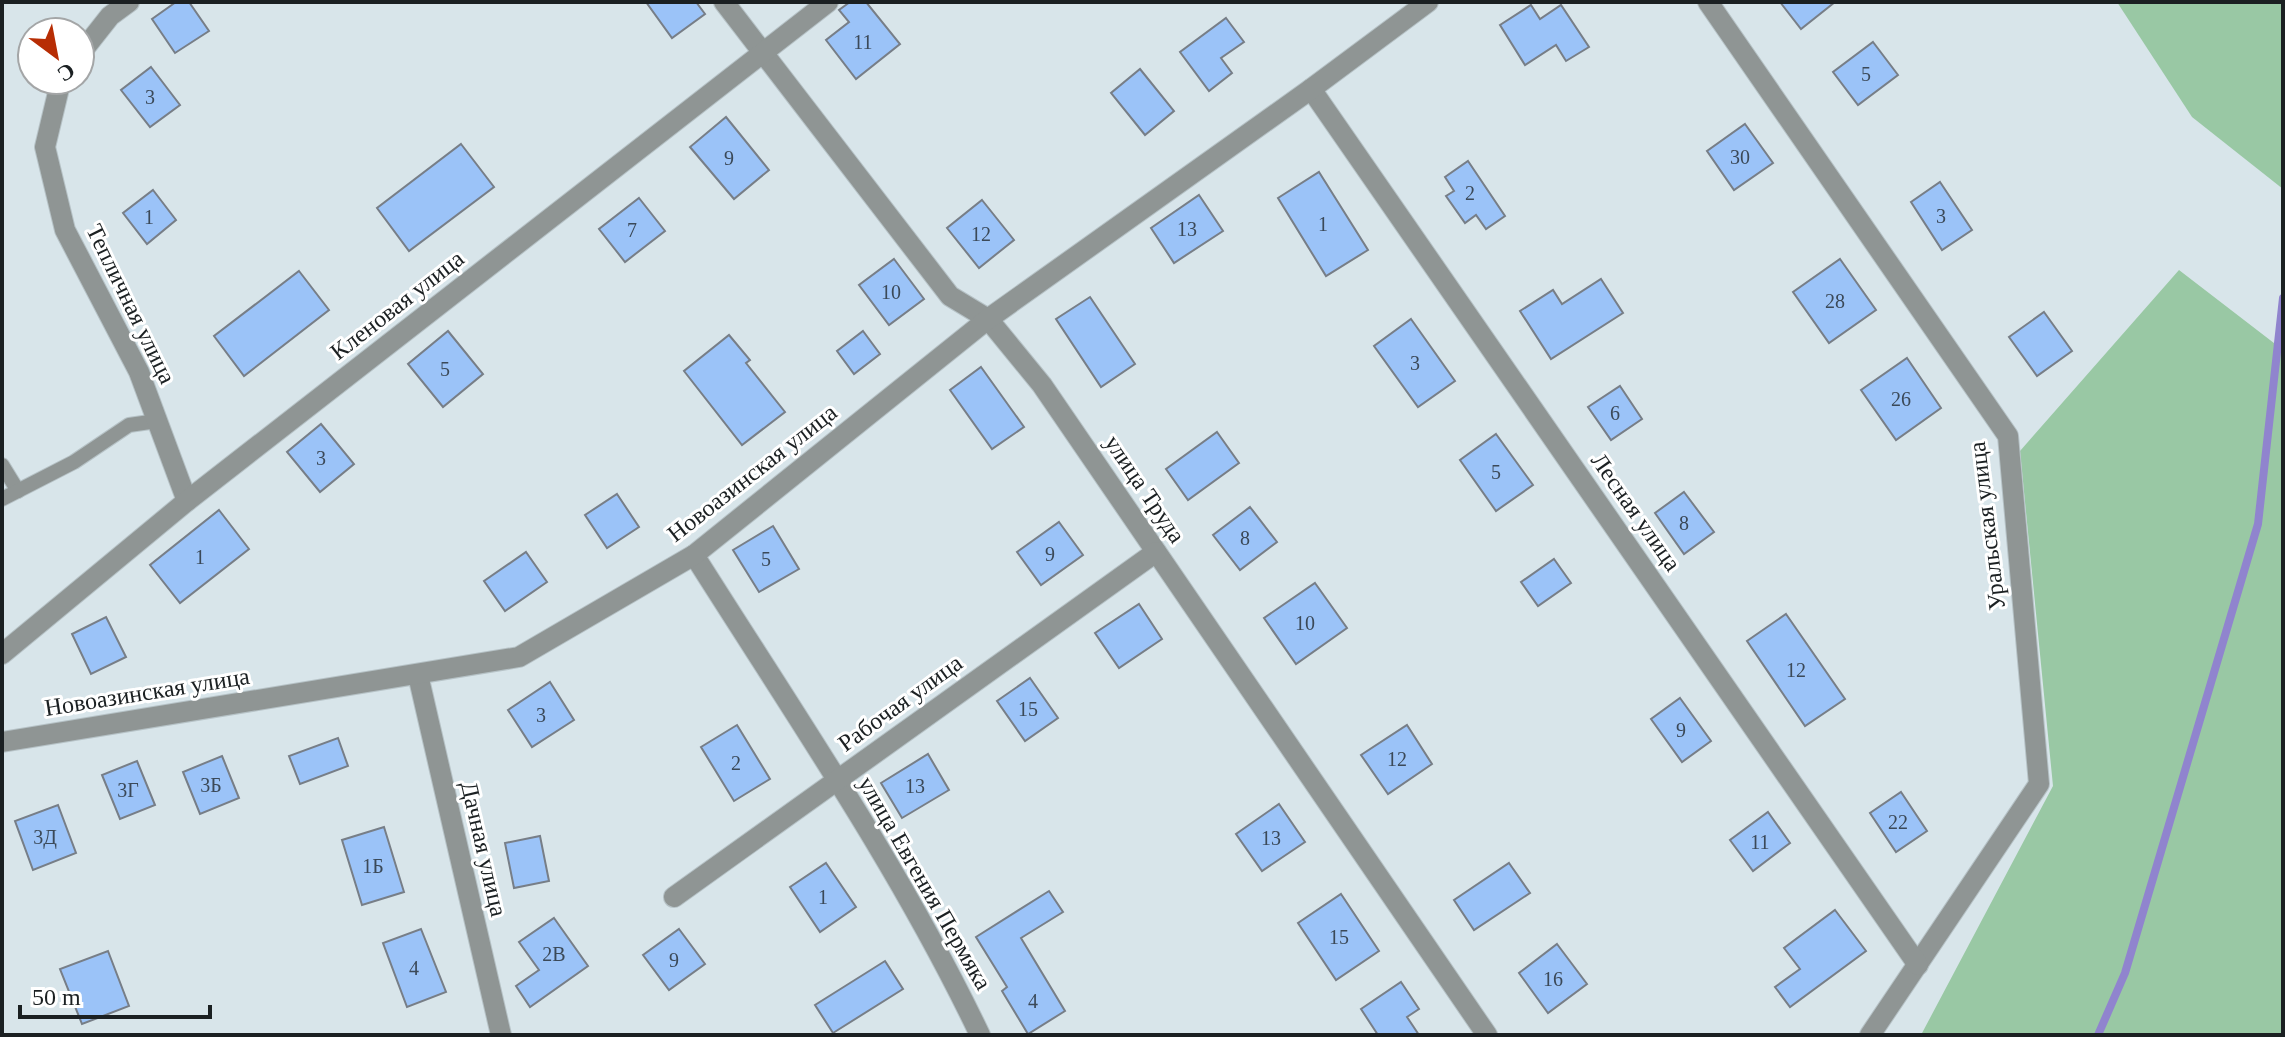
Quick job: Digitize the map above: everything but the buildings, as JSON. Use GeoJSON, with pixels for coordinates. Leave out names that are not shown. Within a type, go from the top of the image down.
{"type":"FeatureCollection","features":[{"type":"Feature","properties":{"kind":"street"},"geometry":{"type":"LineString","coordinates":[[96,34],[110,16],[129,2]]}},
{"type":"Feature","properties":{"kind":"street","name":"улица Труда"},"geometry":{"type":"LineString","coordinates":[[724,2],[950,296],[988,319],[1042,385],[1487,1035]]}},
{"type":"Feature","properties":{"kind":"street","name":"Кленовая улица"},"geometry":{"type":"LineString","coordinates":[[2,654],[187,501],[828,2]]}},
{"type":"Feature","properties":{"kind":"street","name":"Новоазинская улица"},"geometry":{"type":"LineString","coordinates":[[2,742],[519,657],[694,555],[988,319],[1428,2]]}},
{"type":"Feature","properties":{"kind":"street","name":"Уральская улица"},"geometry":{"type":"LineString","coordinates":[[1708,2],[2008,436],[2039,784],[1870,1035]]}},
{"type":"Feature","properties":{"kind":"street","name":"Лесная улица"},"geometry":{"type":"LineString","coordinates":[[1311,89],[1918,965]]}},
{"type":"Feature","properties":{"kind":"street","name":"Тепличная улица"},"geometry":{"type":"LineString","coordinates":[[57,96],[45,147],[65,230],[139,372],[187,501]]}},
{"type":"Feature","properties":{"kind":"street","name":"Рабочая улица"},"geometry":{"type":"LineString","coordinates":[[674,897],[1156,552]]}},
{"type":"Feature","properties":{"kind":"street","name":"улица Евгения Пермяка"},"geometry":{"type":"LineString","coordinates":[[694,555],[837,780],[948,966],[980,1035]]}},
{"type":"Feature","properties":{"kind":"street","name":"Дачная улица"},"geometry":{"type":"LineString","coordinates":[[418,675],[495,1033]]}},
{"type":"Feature","properties":{"kind":"lane"},"geometry":{"type":"LineString","coordinates":[[2,499],[74,462],[129,425],[157,421]]}},
{"type":"Feature","properties":{"kind":"lane"},"geometry":{"type":"LineString","coordinates":[[2,465],[18,491]]}},
{"type":"Feature","properties":{"kind":"green space"},"geometry":{"type":"Polygon","coordinates":[[[2117,2],[2283,2],[2283,189],[2192,117],[2117,2]]]}},
{"type":"Feature","properties":{"kind":"green space"},"geometry":{"type":"Polygon","coordinates":[[[2179,270],[2283,350],[2283,1035],[1921,1035],[2053,786],[2020,451],[2179,270]]]}},
{"type":"Feature","properties":{"kind":"waterway"},"geometry":{"type":"LineString","coordinates":[[2098,1035],[2125,973],[2258,524],[2283,298]]}}]}
